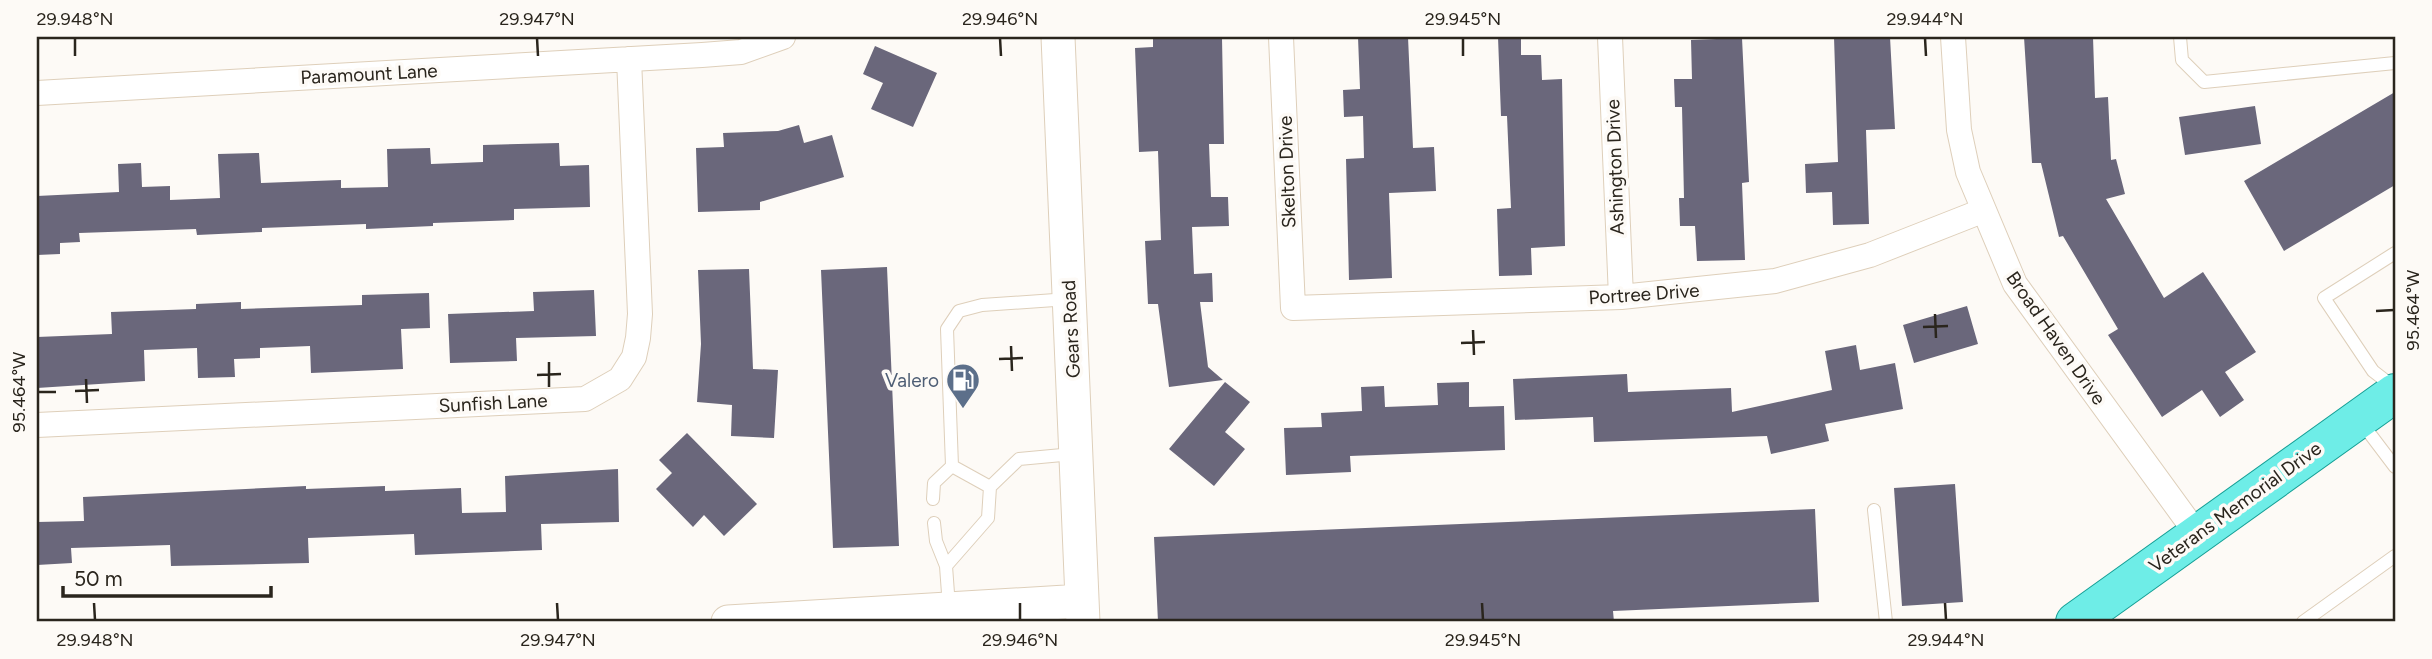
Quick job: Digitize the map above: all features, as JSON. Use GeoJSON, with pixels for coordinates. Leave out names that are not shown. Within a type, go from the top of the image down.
{"type":"FeatureCollection","features":[{"type":"Feature","properties":{"kind":"main road","name":"Gears Road"},"geometry":{"type":"LineString","coordinates":[[1058,37],[1083,612]]}},
{"type":"Feature","properties":{"kind":"main road","name":"Veterans Memorial Drive"},"geometry":{"type":"LineString","coordinates":[[2075,622],[2395,391]]}},
{"type":"Feature","properties":{"kind":"main road"},"geometry":{"type":"LineString","coordinates":[[728,622],[843,618],[950,608],[1083,612]]}},
{"type":"Feature","properties":{"kind":"street","name":"Paramount Lane"},"geometry":{"type":"LineString","coordinates":[[37,93],[702,55],[741,52],[783,37]]}},
{"type":"Feature","properties":{"kind":"street","name":"Skelton Drive"},"geometry":{"type":"LineString","coordinates":[[1281,37],[1293,307]]}},
{"type":"Feature","properties":{"kind":"street","name":"Ashington Drive"},"geometry":{"type":"LineString","coordinates":[[1610,37],[1621,297]]}},
{"type":"Feature","properties":{"kind":"street","name":"Broad Haven Drive"},"geometry":{"type":"LineString","coordinates":[[1953,37],[1959,130],[1968,172],[1982,211],[2015,284],[2197,534]]}},
{"type":"Feature","properties":{"kind":"street","name":"Sunfish Lane"},"geometry":{"type":"LineString","coordinates":[[37,425],[584,399],[620,379],[634,357],[640,314],[629,59]]}},
{"type":"Feature","properties":{"kind":"street","name":"Portree Drive"},"geometry":{"type":"LineString","coordinates":[[1293,307],[1683,293],[1796,276],[1870,255],[1982,211]]}},
{"type":"Feature","properties":{"kind":"lane"},"geometry":{"type":"LineString","coordinates":[[2180,37],[2182,60],[2204,82],[2395,63]]}},
{"type":"Feature","properties":{"kind":"lane"},"geometry":{"type":"LineString","coordinates":[[2395,253],[2324,298],[2373,371],[2395,391]]}},
{"type":"Feature","properties":{"kind":"lane"},"geometry":{"type":"LineString","coordinates":[[933,499],[934,483],[952,466],[947,329],[960,311],[982,306],[1069,299]]}},
{"type":"Feature","properties":{"kind":"lane"},"geometry":{"type":"LineString","coordinates":[[2359,419],[2395,467]]}},
{"type":"Feature","properties":{"kind":"lane"},"geometry":{"type":"LineString","coordinates":[[946,566],[988,518],[990,486],[1019,459],[1076,453]]}},
{"type":"Feature","properties":{"kind":"lane"},"geometry":{"type":"LineString","coordinates":[[952,466],[990,486]]}},
{"type":"Feature","properties":{"kind":"lane"},"geometry":{"type":"LineString","coordinates":[[1874,510],[1886,622]]}},
{"type":"Feature","properties":{"kind":"lane"},"geometry":{"type":"LineString","coordinates":[[934,523],[936,541],[946,566],[950,608]]}},
{"type":"Feature","properties":{"kind":"lane"},"geometry":{"type":"LineString","coordinates":[[2303,622],[2395,556]]}},
{"type":"Feature","properties":{"kind":"building"},"geometry":{"type":"Polygon","coordinates":[[[1153,37],[1222,38],[1224,144],[1209,144],[1211,197],[1228,197],[1229,226],[1192,227],[1194,274],[1212,273],[1213,302],[1200,302],[1208,367],[1223,380],[1169,387],[1158,304],[1148,304],[1145,241],[1161,240],[1158,151],[1139,152],[1135,48],[1153,47],[1153,37]]]}},
{"type":"Feature","properties":{"kind":"building"},"geometry":{"type":"Polygon","coordinates":[[[1358,37],[1408,37],[1413,148],[1434,147],[1436,191],[1389,193],[1392,278],[1349,280],[1346,159],[1364,158],[1363,116],[1344,117],[1343,90],[1360,89],[1358,37]]]}},
{"type":"Feature","properties":{"kind":"building"},"geometry":{"type":"Polygon","coordinates":[[[1498,37],[1521,37],[1521,55],[1541,55],[1542,80],[1562,79],[1565,246],[1531,248],[1532,275],[1499,276],[1497,209],[1511,208],[1507,116],[1501,116],[1498,37]]]}},
{"type":"Feature","properties":{"kind":"building"},"geometry":{"type":"Polygon","coordinates":[[[1834,37],[1890,37],[1895,129],[1866,130],[1869,224],[1833,225],[1832,192],[1806,193],[1805,164],[1838,162],[1834,37]]]}},
{"type":"Feature","properties":{"kind":"building"},"geometry":{"type":"Polygon","coordinates":[[[2024,37],[2093,37],[2095,98],[2108,97],[2111,160],[2116,159],[2125,194],[2106,199],[2164,298],[2203,272],[2256,352],[2225,372],[2244,400],[2220,417],[2202,390],[2162,417],[2108,335],[2118,329],[2063,236],[2059,237],[2041,163],[2032,163],[2024,37]]]}},
{"type":"Feature","properties":{"kind":"building"},"geometry":{"type":"Polygon","coordinates":[[[1742,38],[1749,182],[1742,183],[1745,260],[1697,261],[1695,226],[1680,226],[1679,198],[1684,198],[1682,107],[1675,107],[1674,79],[1692,79],[1691,40],[1742,38]]]}},
{"type":"Feature","properties":{"kind":"building"},"geometry":{"type":"Polygon","coordinates":[[[875,46],[937,73],[913,127],[871,109],[883,83],[863,74],[875,46]]]}},
{"type":"Feature","properties":{"kind":"building"},"geometry":{"type":"Polygon","coordinates":[[[2395,92],[2395,185],[2284,251],[2244,181],[2395,92]]]}},
{"type":"Feature","properties":{"kind":"building"},"geometry":{"type":"Polygon","coordinates":[[[2255,106],[2261,144],[2185,155],[2179,117],[2255,106]]]}},
{"type":"Feature","properties":{"kind":"building"},"geometry":{"type":"Polygon","coordinates":[[[799,125],[804,143],[832,135],[844,177],[760,202],[760,210],[698,212],[696,148],[724,147],[723,133],[778,131],[799,125]]]}},
{"type":"Feature","properties":{"kind":"building"},"geometry":{"type":"Polygon","coordinates":[[[559,143],[560,166],[589,165],[590,207],[514,209],[514,220],[433,223],[433,226],[366,229],[366,224],[262,228],[262,232],[197,235],[196,229],[79,233],[80,242],[60,243],[60,254],[37,255],[37,196],[119,192],[118,164],[141,163],[142,187],[170,186],[170,200],[220,198],[218,154],[259,153],[261,183],[341,180],[341,188],[388,187],[387,149],[430,148],[431,164],[483,162],[483,145],[559,143]]]}},
{"type":"Feature","properties":{"kind":"building"},"geometry":{"type":"Polygon","coordinates":[[[887,267],[899,546],[833,548],[821,270],[887,267]]]}},
{"type":"Feature","properties":{"kind":"building"},"geometry":{"type":"Polygon","coordinates":[[[749,269],[753,369],[778,370],[774,438],[731,436],[732,405],[697,402],[701,344],[698,270],[749,269]]]}},
{"type":"Feature","properties":{"kind":"building"},"geometry":{"type":"Polygon","coordinates":[[[594,290],[596,336],[516,338],[517,361],[450,363],[448,314],[534,311],[533,292],[594,290]]]}},
{"type":"Feature","properties":{"kind":"building"},"geometry":{"type":"Polygon","coordinates":[[[429,293],[430,328],[401,329],[403,369],[311,373],[310,346],[260,348],[260,358],[234,359],[235,377],[198,378],[197,348],[144,350],[145,381],[37,388],[37,337],[112,334],[111,312],[196,309],[196,304],[241,302],[241,309],[362,305],[362,295],[429,293]]]}},
{"type":"Feature","properties":{"kind":"building"},"geometry":{"type":"Polygon","coordinates":[[[1967,306],[1978,344],[1914,363],[1903,325],[1967,306]]]}},
{"type":"Feature","properties":{"kind":"building"},"geometry":{"type":"Polygon","coordinates":[[[1856,345],[1860,370],[1895,363],[1903,409],[1825,424],[1829,441],[1771,454],[1767,436],[1594,442],[1593,417],[1515,420],[1513,379],[1627,374],[1628,392],[1731,388],[1732,412],[1832,390],[1825,351],[1856,345]]]}},
{"type":"Feature","properties":{"kind":"building"},"geometry":{"type":"Polygon","coordinates":[[[1225,382],[1250,402],[1225,432],[1245,449],[1214,486],[1169,449],[1225,382]]]}},
{"type":"Feature","properties":{"kind":"building"},"geometry":{"type":"Polygon","coordinates":[[[1469,382],[1469,407],[1504,406],[1505,450],[1350,456],[1351,472],[1286,475],[1284,428],[1322,427],[1321,413],[1362,411],[1361,387],[1384,386],[1385,407],[1438,405],[1437,383],[1469,382]]]}},
{"type":"Feature","properties":{"kind":"building"},"geometry":{"type":"Polygon","coordinates":[[[687,433],[757,504],[724,536],[704,515],[693,527],[656,489],[672,473],[659,460],[687,433]]]}},
{"type":"Feature","properties":{"kind":"building"},"geometry":{"type":"Polygon","coordinates":[[[618,469],[619,522],[541,524],[542,550],[415,555],[414,534],[308,538],[309,563],[171,566],[170,545],[71,548],[72,563],[37,565],[37,522],[84,521],[83,497],[306,486],[306,489],[385,486],[385,491],[461,488],[462,513],[506,512],[505,476],[618,469]]]}},
{"type":"Feature","properties":{"kind":"building"},"geometry":{"type":"Polygon","coordinates":[[[1955,484],[1963,602],[1902,606],[1894,488],[1955,484]]]}},
{"type":"Feature","properties":{"kind":"building"},"geometry":{"type":"Polygon","coordinates":[[[1815,509],[1819,602],[1613,611],[1614,622],[1467,622],[1467,619],[1378,622],[1158,622],[1154,537],[1815,509]]]}},
{"type":"Feature","properties":{"kind":"place","name":"Valero"},"geometry":{"type":"Point","coordinates":[963,410]}}]}
